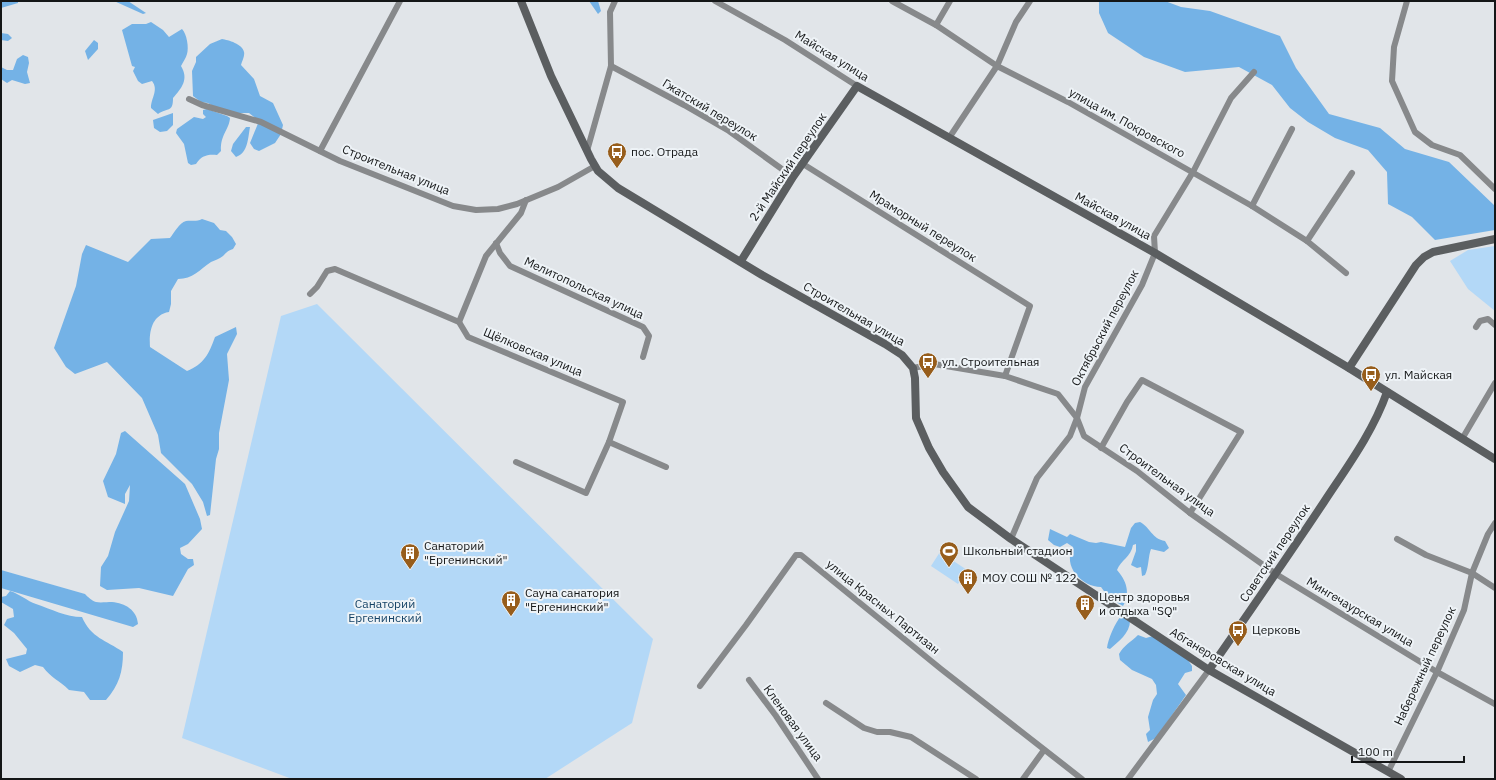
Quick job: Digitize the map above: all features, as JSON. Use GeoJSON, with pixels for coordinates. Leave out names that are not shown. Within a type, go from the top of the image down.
{"type":"FeatureCollection","features":[{"type":"Feature","properties":{"kind":"street"},"geometry":{"type":"LineString","coordinates":[[320,151],[400,1]]}},
{"type":"Feature","properties":{"kind":"street","name":"Строительная улица"},"geometry":{"type":"LineString","coordinates":[[521,1],[551,76],[595,166],[618,188],[762,275],[885,344],[902,355],[913,368],[934,364],[1005,376],[1058,394],[1077,418],[1084,436],[1137,471],[1190,513],[1276,574]]}},
{"type":"Feature","properties":{"kind":"street"},"geometry":{"type":"LineString","coordinates":[[587,150],[611,66],[610,12],[615,1]]}},
{"type":"Feature","properties":{"kind":"street","name":"Майская улица"},"geometry":{"type":"LineString","coordinates":[[716,1],[791,44],[857,86],[1155,253],[1349,368],[1495,459]]}},
{"type":"Feature","properties":{"kind":"street","name":"улица им. Покровского"},"geometry":{"type":"LineString","coordinates":[[892,1],[936,25],[997,66],[1194,171],[1307,241],[1346,273]]}},
{"type":"Feature","properties":{"kind":"street"},"geometry":{"type":"LineString","coordinates":[[936,25],[950,1]]}},
{"type":"Feature","properties":{"kind":"street"},"geometry":{"type":"LineString","coordinates":[[949,138],[997,66],[1016,22],[1030,1]]}},
{"type":"Feature","properties":{"kind":"street"},"geometry":{"type":"LineString","coordinates":[[1407,1],[1394,48],[1392,81],[1415,132],[1432,145],[1460,155],[1495,188]]}},
{"type":"Feature","properties":{"kind":"street","name":"Гжатский переулок"},"geometry":{"type":"LineString","coordinates":[[611,66],[729,131],[793,177]]}},
{"type":"Feature","properties":{"kind":"street","name":"Октябрьский переулок"},"geometry":{"type":"LineString","coordinates":[[1011,539],[1037,478],[1070,436],[1077,418],[1084,387],[1142,285],[1155,253],[1154,236],[1194,171],[1231,98],[1254,72]]}},
{"type":"Feature","properties":{"kind":"street","name":"2-й Майский переулок"},"geometry":{"type":"LineString","coordinates":[[741,261],[793,177],[857,86]]}},
{"type":"Feature","properties":{"kind":"street","name":"Строительная улица"},"geometry":{"type":"LineString","coordinates":[[189,99],[202,106],[261,122],[320,151],[452,206],[476,210],[490,209],[526,200],[558,187],[595,166]]}},
{"type":"Feature","properties":{"kind":"street"},"geometry":{"type":"LineString","coordinates":[[1252,206],[1292,129]]}},
{"type":"Feature","properties":{"kind":"street","name":"Мраморный переулок"},"geometry":{"type":"LineString","coordinates":[[803,164],[1030,306],[1005,376]]}},
{"type":"Feature","properties":{"kind":"street"},"geometry":{"type":"LineString","coordinates":[[1307,241],[1352,173]]}},
{"type":"Feature","properties":{"kind":"street"},"geometry":{"type":"LineString","coordinates":[[458,322],[486,256],[521,213],[526,200]]}},
{"type":"Feature","properties":{"kind":"street"},"geometry":{"type":"LineString","coordinates":[[1349,368],[1390,303],[1416,265],[1424,257],[1433,252],[1495,239]]}},
{"type":"Feature","properties":{"kind":"street","name":"Мелитопольская улица"},"geometry":{"type":"LineString","coordinates":[[496,243],[500,254],[510,266],[643,327],[649,336],[643,357]]}},
{"type":"Feature","properties":{"kind":"street","name":"Щёлковская улица"},"geometry":{"type":"LineString","coordinates":[[310,294],[317,287],[327,271],[335,269],[458,322],[468,337],[623,402],[609,442]]}},
{"type":"Feature","properties":{"kind":"street"},"geometry":{"type":"LineString","coordinates":[[1476,327],[1480,321],[1488,319],[1495,324]]}},
{"type":"Feature","properties":{"kind":"street","name":"Абганеровская улица"},"geometry":{"type":"LineString","coordinates":[[913,368],[915,378],[916,418],[929,448],[943,472],[968,508],[1011,539],[1209,670],[1400,779]]}},
{"type":"Feature","properties":{"kind":"street"},"geometry":{"type":"LineString","coordinates":[[1101,448],[1127,402],[1142,380],[1241,432],[1190,513]]}},
{"type":"Feature","properties":{"kind":"street"},"geometry":{"type":"LineString","coordinates":[[1462,439],[1495,383]]}},
{"type":"Feature","properties":{"kind":"street","name":"Советский переулок"},"geometry":{"type":"LineString","coordinates":[[1128,779],[1209,670],[1276,574],[1342,475],[1379,414],[1387,392]]}},
{"type":"Feature","properties":{"kind":"street"},"geometry":{"type":"LineString","coordinates":[[516,462],[586,493],[609,442],[666,467]]}},
{"type":"Feature","properties":{"kind":"street","name":"Набережный переулок"},"geometry":{"type":"LineString","coordinates":[[1388,772],[1437,672],[1464,610],[1472,573],[1488,534],[1495,523]]}},
{"type":"Feature","properties":{"kind":"street"},"geometry":{"type":"LineString","coordinates":[[1397,539],[1426,555],[1472,573],[1495,588]]}},
{"type":"Feature","properties":{"kind":"street","name":"улица Красных Партизан"},"geometry":{"type":"LineString","coordinates":[[700,686],[746,626],[796,555],[801,555],[1082,779]]}},
{"type":"Feature","properties":{"kind":"street","name":"Мингечаурская улица"},"geometry":{"type":"LineString","coordinates":[[1276,574],[1437,672],[1495,704]]}},
{"type":"Feature","properties":{"kind":"street","name":"Кленовая улица"},"geometry":{"type":"LineString","coordinates":[[749,680],[776,716],[818,779]]}},
{"type":"Feature","properties":{"kind":"street"},"geometry":{"type":"LineString","coordinates":[[826,703],[864,728],[877,732],[890,732],[911,737],[976,779]]}},
{"type":"Feature","properties":{"kind":"street"},"geometry":{"type":"LineString","coordinates":[[1023,779],[1044,750]]}},
{"type":"Feature","properties":{"kind":"green space"},"geometry":{"type":"Polygon","coordinates":[[[1495,246],[1495,311],[1468,289],[1450,261],[1468,250],[1495,246]]]}},
{"type":"Feature","properties":{"kind":"green space","name":"Санаторий Ергенинский"},"geometry":{"type":"Polygon","coordinates":[[[317,304],[653,639],[632,723],[545,779],[292,779],[182,738],[281,316],[317,304]]]}},
{"type":"Feature","properties":{"kind":"green space","name":"Школьный стадион"},"geometry":{"type":"Polygon","coordinates":[[[940,552],[967,570],[958,584],[931,566],[940,552]]]}},
{"type":"Feature","properties":{"kind":"shaded area"},"geometry":{"type":"Polygon","coordinates":[[[1,1],[18,1],[18,3],[1,8],[1,1]]]}},
{"type":"Feature","properties":{"kind":"shaded area"},"geometry":{"type":"Polygon","coordinates":[[[114,1],[128,1],[146,13],[143,14],[114,1]]]}},
{"type":"Feature","properties":{"kind":"shaded area"},"geometry":{"type":"Polygon","coordinates":[[[589,1],[598,1],[601,11],[598,14],[589,1]]]}},
{"type":"Feature","properties":{"kind":"shaded area"},"geometry":{"type":"Polygon","coordinates":[[[1099,1],[1165,1],[1181,7],[1210,11],[1280,36],[1296,68],[1329,114],[1380,128],[1405,149],[1449,162],[1495,206],[1495,230],[1435,240],[1412,217],[1388,204],[1387,172],[1368,150],[1335,138],[1308,122],[1290,108],[1272,85],[1239,67],[1185,72],[1144,57],[1108,33],[1099,13],[1099,1]]]}},
{"type":"Feature","properties":{"kind":"shaded area"},"geometry":{"type":"Polygon","coordinates":[[[151,22],[163,30],[169,37],[182,29],[188,45],[187,56],[181,66],[184,75],[182,87],[173,98],[171,108],[158,114],[151,108],[155,91],[154,84],[152,81],[142,84],[138,81],[133,71],[135,67],[132,66],[122,30],[132,24],[146,24],[151,22]]]}},
{"type":"Feature","properties":{"kind":"shaded area"},"geometry":{"type":"Polygon","coordinates":[[[1,33],[8,34],[12,38],[8,41],[1,40],[1,33]]]}},
{"type":"Feature","properties":{"kind":"shaded area"},"geometry":{"type":"Polygon","coordinates":[[[222,39],[235,43],[243,49],[244,55],[241,65],[254,79],[260,96],[273,103],[283,125],[281,134],[275,143],[259,151],[254,149],[250,143],[259,121],[249,113],[237,113],[216,108],[208,103],[201,102],[193,96],[192,71],[196,62],[196,57],[210,44],[222,39]]]}},
{"type":"Feature","properties":{"kind":"shaded area"},"geometry":{"type":"Polygon","coordinates":[[[94,40],[98,43],[98,49],[88,60],[85,51],[94,40]]]}},
{"type":"Feature","properties":{"kind":"shaded area"},"geometry":{"type":"Polygon","coordinates":[[[23,55],[28,57],[29,63],[27,72],[30,83],[25,84],[12,80],[7,83],[1,79],[1,67],[7,70],[13,70],[17,59],[23,55]]]}},
{"type":"Feature","properties":{"kind":"shaded area"},"geometry":{"type":"Polygon","coordinates":[[[207,109],[230,118],[223,137],[221,151],[217,155],[205,156],[196,164],[191,165],[188,163],[184,144],[176,133],[177,129],[194,117],[203,119],[206,117],[203,114],[203,110],[207,109]]]}},
{"type":"Feature","properties":{"kind":"shaded area"},"geometry":{"type":"Polygon","coordinates":[[[173,113],[173,125],[167,131],[160,132],[154,128],[153,120],[173,113]]]}},
{"type":"Feature","properties":{"kind":"shaded area"},"geometry":{"type":"Polygon","coordinates":[[[246,127],[250,127],[247,145],[243,152],[236,157],[231,151],[233,144],[246,127]]]}},
{"type":"Feature","properties":{"kind":"shaded area"},"geometry":{"type":"Polygon","coordinates":[[[202,219],[214,223],[220,230],[226,231],[236,244],[233,249],[228,251],[222,257],[211,262],[196,274],[183,279],[178,279],[171,291],[171,304],[169,312],[158,317],[152,325],[150,347],[187,371],[202,362],[215,337],[236,327],[237,334],[227,354],[229,380],[219,433],[219,449],[216,459],[210,515],[207,516],[203,502],[192,484],[161,453],[158,435],[142,398],[107,362],[75,374],[66,367],[54,348],[76,286],[82,254],[86,245],[128,262],[151,239],[170,238],[183,222],[202,219]]]}},
{"type":"Feature","properties":{"kind":"shaded area"},"geometry":{"type":"Polygon","coordinates":[[[125,431],[185,484],[200,519],[202,529],[188,544],[180,548],[181,554],[188,559],[193,559],[194,565],[188,569],[173,596],[139,588],[107,590],[100,586],[101,567],[108,556],[115,532],[129,501],[130,485],[125,494],[125,504],[108,497],[103,481],[116,454],[121,433],[125,431]]]}},
{"type":"Feature","properties":{"kind":"shaded area"},"geometry":{"type":"Polygon","coordinates":[[[1140,522],[1157,538],[1165,541],[1169,548],[1164,552],[1151,549],[1145,575],[1142,576],[1141,567],[1137,568],[1131,565],[1136,551],[1136,544],[1133,545],[1130,553],[1117,570],[1125,582],[1127,592],[1123,606],[1109,598],[1101,587],[1087,583],[1076,574],[1070,561],[1070,554],[1073,547],[1067,543],[1060,547],[1054,545],[1048,540],[1050,529],[1067,537],[1070,534],[1089,542],[1101,542],[1125,547],[1131,528],[1135,523],[1140,522]]]}},
{"type":"Feature","properties":{"kind":"shaded area"},"geometry":{"type":"Polygon","coordinates":[[[1,570],[85,594],[96,602],[112,602],[121,604],[133,611],[138,624],[133,627],[1,588],[1,570]]]}},
{"type":"Feature","properties":{"kind":"shaded area"},"geometry":{"type":"Polygon","coordinates":[[[10,591],[33,603],[70,616],[82,617],[94,634],[123,652],[119,678],[114,689],[106,700],[90,700],[84,692],[69,690],[49,674],[43,667],[35,665],[20,672],[9,666],[6,659],[26,654],[27,649],[14,633],[4,625],[7,619],[14,617],[13,609],[1,602],[1,597],[6,596],[10,591]]]}},
{"type":"Feature","properties":{"kind":"shaded area"},"geometry":{"type":"Polygon","coordinates":[[[1121,616],[1130,621],[1128,629],[1123,637],[1110,649],[1107,648],[1112,631],[1121,616]]]}},
{"type":"Feature","properties":{"kind":"shaded area"},"geometry":{"type":"Polygon","coordinates":[[[1138,635],[1146,638],[1153,636],[1188,660],[1192,666],[1192,671],[1185,673],[1178,684],[1186,695],[1156,738],[1148,742],[1146,734],[1150,730],[1148,717],[1153,700],[1157,694],[1156,685],[1152,679],[1132,670],[1120,660],[1119,654],[1125,646],[1138,635]]]}},
{"type":"Feature","properties":{"kind":"place","name":"пос. Отрада"},"geometry":{"type":"Point","coordinates":[617,169]}},
{"type":"Feature","properties":{"kind":"place","name":"ул. Строительная"},"geometry":{"type":"Point","coordinates":[928,379]}},
{"type":"Feature","properties":{"kind":"place","name":"ул. Майская"},"geometry":{"type":"Point","coordinates":[1371,392]}},
{"type":"Feature","properties":{"kind":"place","name":"Школьный стадион"},"geometry":{"type":"Point","coordinates":[949,568]}},
{"type":"Feature","properties":{"kind":"place","name":"Санаторий \"Ергенинский\""},"geometry":{"type":"Point","coordinates":[410,570]}},
{"type":"Feature","properties":{"kind":"place","name":"МОУ СОШ № 122"},"geometry":{"type":"Point","coordinates":[968,595]}},
{"type":"Feature","properties":{"kind":"place","name":"Сауна санатория \"Ергенинский\""},"geometry":{"type":"Point","coordinates":[511,617]}},
{"type":"Feature","properties":{"kind":"place","name":"Центр здоровья и отдыха \"SQ\""},"geometry":{"type":"Point","coordinates":[1085,621]}},
{"type":"Feature","properties":{"kind":"place","name":"Церковь"},"geometry":{"type":"Point","coordinates":[1238,647]}}]}
